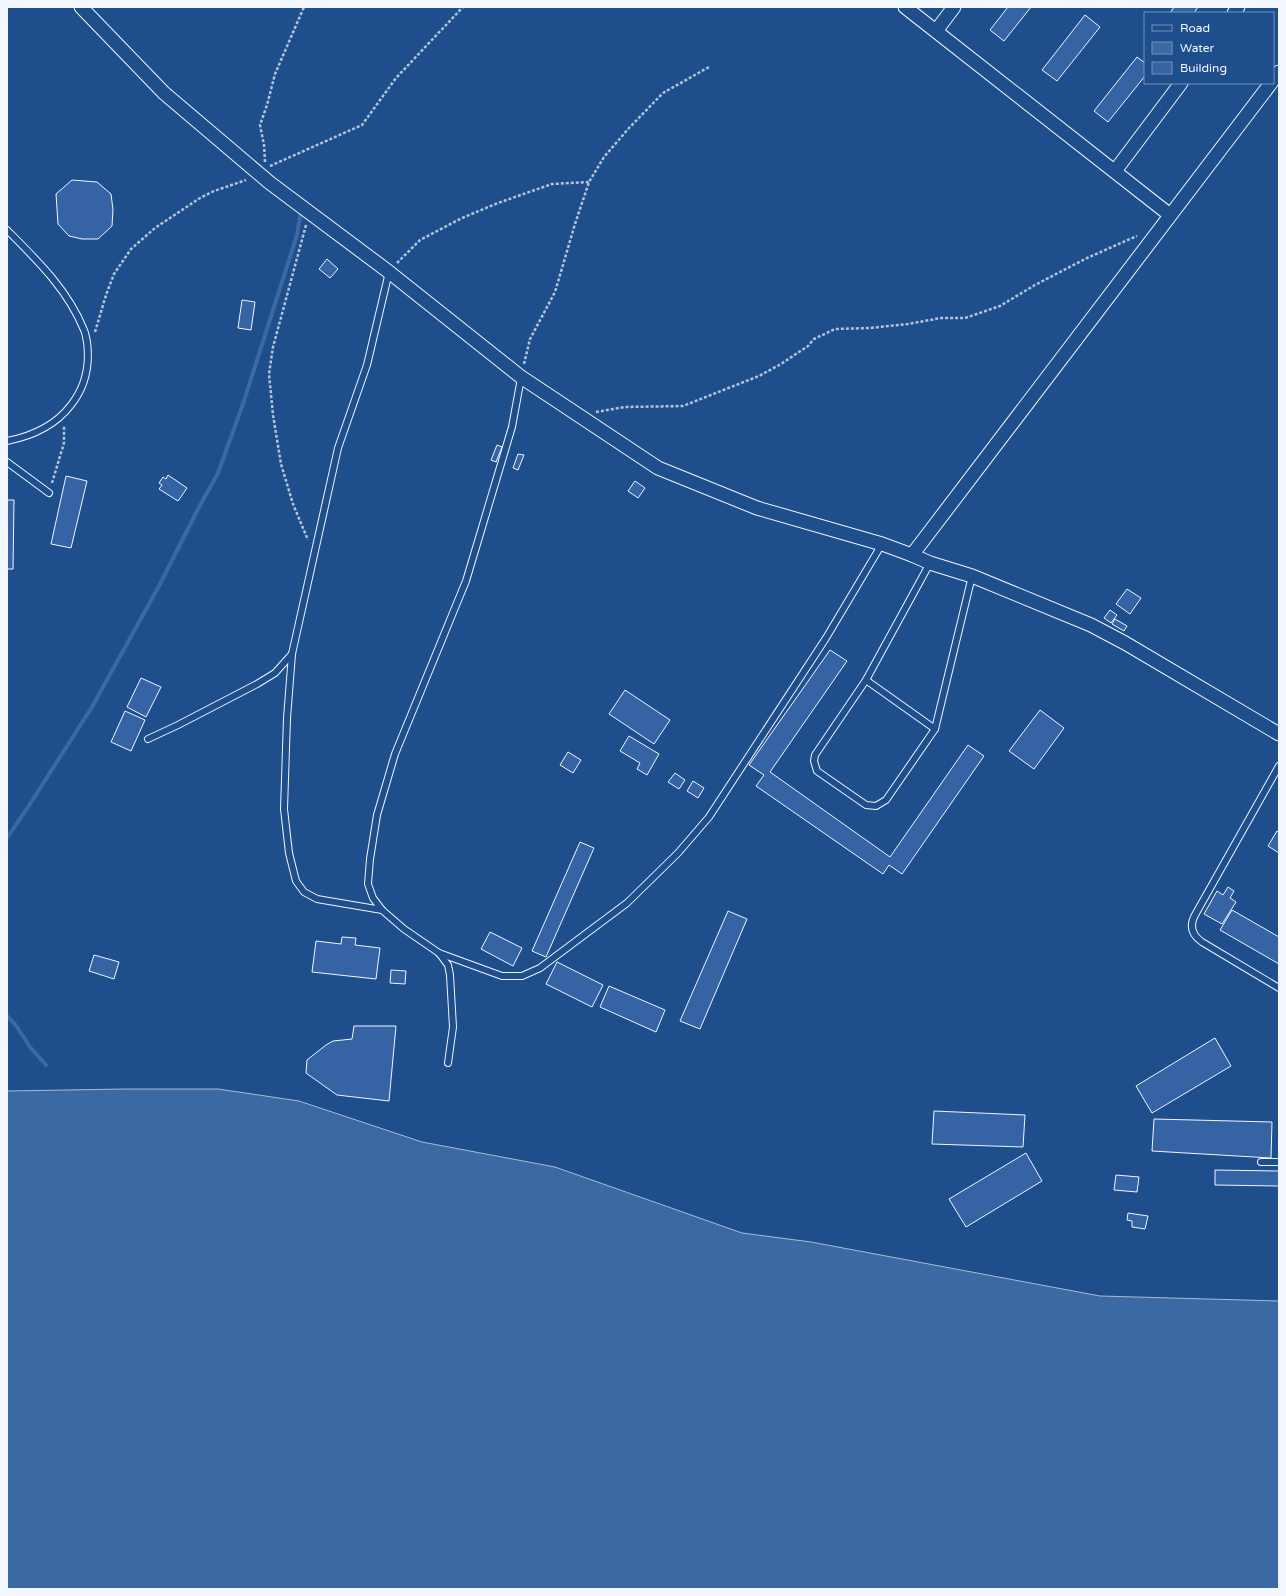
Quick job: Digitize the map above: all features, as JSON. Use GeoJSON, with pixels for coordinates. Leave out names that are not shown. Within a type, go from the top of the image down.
{"type":"FeatureCollection","features":[{"type":"Feature","properties":{"kind":"street"},"geometry":{"type":"LineString","coordinates":[[81,7],[164,93],[259,174],[389,272],[521,377],[658,468],[757,508],[882,544],[912,555],[930,564],[972,576],[1110,634],[1279,734]]}},
{"type":"Feature","properties":{"kind":"street"},"geometry":{"type":"LineString","coordinates":[[905,7],[1170,215]]}},
{"type":"Feature","properties":{"kind":"street"},"geometry":{"type":"LineString","coordinates":[[936,32],[954,7]]}},
{"type":"Feature","properties":{"kind":"street"},"geometry":{"type":"LineString","coordinates":[[1114,171],[1180,84]]}},
{"type":"Feature","properties":{"kind":"street"},"geometry":{"type":"LineString","coordinates":[[912,555],[1270,84]]}},
{"type":"Feature","properties":{"kind":"lane"},"geometry":{"type":"LineString","coordinates":[[7,230],[48,272],[72,306],[85,332],[88,350],[87,370],[83,384],[77,398],[64,413],[50,426],[35,433],[7,441]]}},
{"type":"Feature","properties":{"kind":"lane"},"geometry":{"type":"LineString","coordinates":[[382,910],[317,899],[304,892],[296,881],[289,853],[284,809],[287,718],[292,654],[313,554],[338,448],[367,365],[389,272]]}},
{"type":"Feature","properties":{"kind":"lane"},"geometry":{"type":"LineString","coordinates":[[521,377],[512,427],[466,581],[395,754],[377,815],[368,884],[373,898],[382,910],[404,929],[439,953],[502,976],[522,976],[540,968],[627,903],[678,853],[709,817],[826,638],[882,544]]}},
{"type":"Feature","properties":{"kind":"lane"},"geometry":{"type":"LineString","coordinates":[[7,462],[49,493]]}},
{"type":"Feature","properties":{"kind":"lane"},"geometry":{"type":"LineString","coordinates":[[930,564],[866,680],[817,750],[814,761],[817,771],[866,805],[876,806],[886,800],[935,729],[972,576]]}},
{"type":"Feature","properties":{"kind":"lane"},"geometry":{"type":"LineString","coordinates":[[148,739],[257,684],[275,673],[292,654]]}},
{"type":"Feature","properties":{"kind":"lane"},"geometry":{"type":"LineString","coordinates":[[866,680],[935,729]]}},
{"type":"Feature","properties":{"kind":"lane"},"geometry":{"type":"LineString","coordinates":[[1279,766],[1193,919],[1192,925],[1194,935],[1202,942],[1279,988]]}},
{"type":"Feature","properties":{"kind":"lane"},"geometry":{"type":"LineString","coordinates":[[439,953],[448,965],[450,975],[453,1027],[448,1063]]}},
{"type":"Feature","properties":{"kind":"lane"},"geometry":{"type":"LineString","coordinates":[[1261,1162],[1279,1162]]}},
{"type":"Feature","properties":{"kind":"path"},"geometry":{"type":"LineString","coordinates":[[304,7],[275,74],[260,125],[266,168],[362,125],[396,78],[463,7]]}},
{"type":"Feature","properties":{"kind":"path"},"geometry":{"type":"LineString","coordinates":[[521,377],[530,340],[555,292],[589,182],[604,157],[629,128],[663,93],[709,67]]}},
{"type":"Feature","properties":{"kind":"path"},"geometry":{"type":"LineString","coordinates":[[88,350],[114,274],[131,250],[155,228],[200,198],[214,191],[237,184],[259,174]]}},
{"type":"Feature","properties":{"kind":"path"},"geometry":{"type":"LineString","coordinates":[[389,272],[420,240],[462,218],[498,203],[552,184],[589,182]]}},
{"type":"Feature","properties":{"kind":"path"},"geometry":{"type":"LineString","coordinates":[[309,213],[273,347],[269,374],[273,415],[281,464],[293,504],[313,554]]}},
{"type":"Feature","properties":{"kind":"path"},"geometry":{"type":"LineString","coordinates":[[577,414],[625,406],[683,406],[759,376],[782,364],[808,346],[814,339],[835,329],[870,328],[908,324],[941,318],[965,318],[1000,306],[1035,285],[1087,258],[1142,234]]}},
{"type":"Feature","properties":{"kind":"path"},"geometry":{"type":"LineString","coordinates":[[49,493],[64,443],[64,413]]}},
{"type":"Feature","properties":{"kind":"water"},"geometry":{"type":"Polygon","coordinates":[[[218,1089],[299,1101],[422,1142],[555,1167],[742,1233],[811,1242],[1100,1296],[1279,1301],[1279,1589],[7,1589],[7,1091],[218,1089]]]}},
{"type":"Feature","properties":{"kind":"building"},"geometry":{"type":"Polygon","coordinates":[[[1008,7],[1031,7],[1004,41],[990,30],[1008,7]]]}},
{"type":"Feature","properties":{"kind":"building"},"geometry":{"type":"Polygon","coordinates":[[[1174,7],[1198,7],[1195,12],[1171,12],[1174,7]]]}},
{"type":"Feature","properties":{"kind":"building"},"geometry":{"type":"Polygon","coordinates":[[[1085,15],[1100,27],[1057,81],[1042,70],[1085,15]]]}},
{"type":"Feature","properties":{"kind":"building"},"geometry":{"type":"Polygon","coordinates":[[[1137,57],[1144,62],[1144,77],[1108,122],[1094,111],[1137,57]]]}},
{"type":"Feature","properties":{"kind":"building"},"geometry":{"type":"Polygon","coordinates":[[[72,180],[97,182],[111,194],[113,210],[112,226],[98,239],[82,239],[69,236],[58,224],[56,194],[72,180]]]}},
{"type":"Feature","properties":{"kind":"building"},"geometry":{"type":"Polygon","coordinates":[[[327,259],[338,269],[330,278],[319,269],[327,259]]]}},
{"type":"Feature","properties":{"kind":"building"},"geometry":{"type":"Polygon","coordinates":[[[242,300],[255,302],[251,330],[238,328],[242,300]]]}},
{"type":"Feature","properties":{"kind":"building"},"geometry":{"type":"Polygon","coordinates":[[[497,445],[502,447],[496,462],[491,460],[497,445]]]}},
{"type":"Feature","properties":{"kind":"building"},"geometry":{"type":"Polygon","coordinates":[[[518,454],[524,455],[518,470],[513,468],[518,454]]]}},
{"type":"Feature","properties":{"kind":"building"},"geometry":{"type":"Polygon","coordinates":[[[168,475],[187,488],[178,501],[159,489],[162,485],[159,483],[163,477],[166,479],[168,475]]]}},
{"type":"Feature","properties":{"kind":"building"},"geometry":{"type":"Polygon","coordinates":[[[66,476],[87,481],[71,548],[51,544],[66,476]]]}},
{"type":"Feature","properties":{"kind":"building"},"geometry":{"type":"Polygon","coordinates":[[[635,481],[645,488],[638,498],[628,491],[635,481]]]}},
{"type":"Feature","properties":{"kind":"building"},"geometry":{"type":"Polygon","coordinates":[[[7,500],[14,500],[13,569],[7,569],[7,500]]]}},
{"type":"Feature","properties":{"kind":"building"},"geometry":{"type":"Polygon","coordinates":[[[1127,589],[1141,598],[1130,614],[1116,604],[1127,589]]]}},
{"type":"Feature","properties":{"kind":"building"},"geometry":{"type":"Polygon","coordinates":[[[1110,610],[1117,615],[1111,623],[1104,618],[1110,610]]]}},
{"type":"Feature","properties":{"kind":"building"},"geometry":{"type":"Polygon","coordinates":[[[1115,619],[1127,626],[1124,631],[1112,624],[1115,619]]]}},
{"type":"Feature","properties":{"kind":"building"},"geometry":{"type":"Polygon","coordinates":[[[830,650],[847,661],[770,772],[890,857],[968,745],[984,756],[902,874],[889,865],[883,874],[756,786],[764,775],[749,765],[830,650]]]}},
{"type":"Feature","properties":{"kind":"building"},"geometry":{"type":"Polygon","coordinates":[[[141,678],[161,687],[146,717],[127,707],[141,678]]]}},
{"type":"Feature","properties":{"kind":"building"},"geometry":{"type":"Polygon","coordinates":[[[625,690],[670,720],[654,744],[609,714],[625,690]]]}},
{"type":"Feature","properties":{"kind":"building"},"geometry":{"type":"Polygon","coordinates":[[[1040,710],[1064,728],[1034,769],[1009,751],[1040,710]]]}},
{"type":"Feature","properties":{"kind":"building"},"geometry":{"type":"Polygon","coordinates":[[[125,711],[145,720],[131,751],[111,742],[125,711]]]}},
{"type":"Feature","properties":{"kind":"building"},"geometry":{"type":"Polygon","coordinates":[[[629,736],[659,754],[647,775],[637,769],[640,763],[620,751],[629,736]]]}},
{"type":"Feature","properties":{"kind":"building"},"geometry":{"type":"Polygon","coordinates":[[[568,752],[581,760],[573,773],[560,765],[568,752]]]}},
{"type":"Feature","properties":{"kind":"building"},"geometry":{"type":"Polygon","coordinates":[[[675,773],[685,780],[679,789],[668,782],[675,773]]]}},
{"type":"Feature","properties":{"kind":"building"},"geometry":{"type":"Polygon","coordinates":[[[693,781],[704,788],[698,798],[687,791],[693,781]]]}},
{"type":"Feature","properties":{"kind":"building"},"geometry":{"type":"Polygon","coordinates":[[[1277,831],[1279,832],[1279,853],[1268,846],[1277,831]]]}},
{"type":"Feature","properties":{"kind":"building"},"geometry":{"type":"Polygon","coordinates":[[[580,842],[594,848],[546,957],[532,951],[580,842]]]}},
{"type":"Feature","properties":{"kind":"building"},"geometry":{"type":"Polygon","coordinates":[[[1228,887],[1234,891],[1230,898],[1236,902],[1222,924],[1204,914],[1217,891],[1223,895],[1228,887]]]}},
{"type":"Feature","properties":{"kind":"building"},"geometry":{"type":"Polygon","coordinates":[[[1232,910],[1279,937],[1279,964],[1220,930],[1232,910]]]}},
{"type":"Feature","properties":{"kind":"building"},"geometry":{"type":"Polygon","coordinates":[[[728,911],[747,919],[700,1029],[680,1021],[728,911]]]}},
{"type":"Feature","properties":{"kind":"building"},"geometry":{"type":"Polygon","coordinates":[[[490,932],[522,948],[513,966],[481,949],[490,932]]]}},
{"type":"Feature","properties":{"kind":"building"},"geometry":{"type":"Polygon","coordinates":[[[342,937],[356,938],[355,945],[380,948],[376,979],[312,972],[316,941],[341,944],[342,937]]]}},
{"type":"Feature","properties":{"kind":"building"},"geometry":{"type":"Polygon","coordinates":[[[94,955],[119,962],[114,979],[89,971],[94,955]]]}},
{"type":"Feature","properties":{"kind":"building"},"geometry":{"type":"Polygon","coordinates":[[[557,962],[603,985],[592,1007],[546,984],[557,962]]]}},
{"type":"Feature","properties":{"kind":"building"},"geometry":{"type":"Polygon","coordinates":[[[391,970],[406,971],[405,984],[390,983],[391,970]]]}},
{"type":"Feature","properties":{"kind":"building"},"geometry":{"type":"Polygon","coordinates":[[[609,986],[665,1010],[656,1032],[600,1007],[609,986]]]}},
{"type":"Feature","properties":{"kind":"building"},"geometry":{"type":"Polygon","coordinates":[[[354,1026],[396,1026],[389,1101],[337,1095],[306,1073],[307,1060],[333,1041],[352,1039],[354,1026]]]}},
{"type":"Feature","properties":{"kind":"building"},"geometry":{"type":"Polygon","coordinates":[[[1215,1038],[1231,1066],[1152,1113],[1136,1086],[1215,1038]]]}},
{"type":"Feature","properties":{"kind":"building"},"geometry":{"type":"Polygon","coordinates":[[[934,1111],[1025,1115],[1023,1147],[932,1144],[934,1111]]]}},
{"type":"Feature","properties":{"kind":"building"},"geometry":{"type":"Polygon","coordinates":[[[1154,1119],[1272,1122],[1271,1158],[1152,1151],[1154,1119]]]}},
{"type":"Feature","properties":{"kind":"building"},"geometry":{"type":"Polygon","coordinates":[[[1026,1153],[1042,1181],[966,1227],[949,1199],[1026,1153]]]}},
{"type":"Feature","properties":{"kind":"building"},"geometry":{"type":"Polygon","coordinates":[[[1215,1170],[1279,1171],[1279,1186],[1215,1185],[1215,1170]]]}},
{"type":"Feature","properties":{"kind":"building"},"geometry":{"type":"Polygon","coordinates":[[[1116,1175],[1139,1177],[1137,1192],[1114,1190],[1116,1175]]]}},
{"type":"Feature","properties":{"kind":"building"},"geometry":{"type":"Polygon","coordinates":[[[1128,1213],[1148,1216],[1145,1229],[1132,1227],[1132,1221],[1127,1220],[1128,1213]]]}},
{"type":"Feature","properties":{"kind":"waterway"},"geometry":{"type":"LineString","coordinates":[[7,838],[92,707],[159,586],[218,473],[243,404],[297,235],[301,211]]}},
{"type":"Feature","properties":{"kind":"waterway"},"geometry":{"type":"LineString","coordinates":[[7,1016],[15,1024],[30,1047],[46,1065]]}}]}
